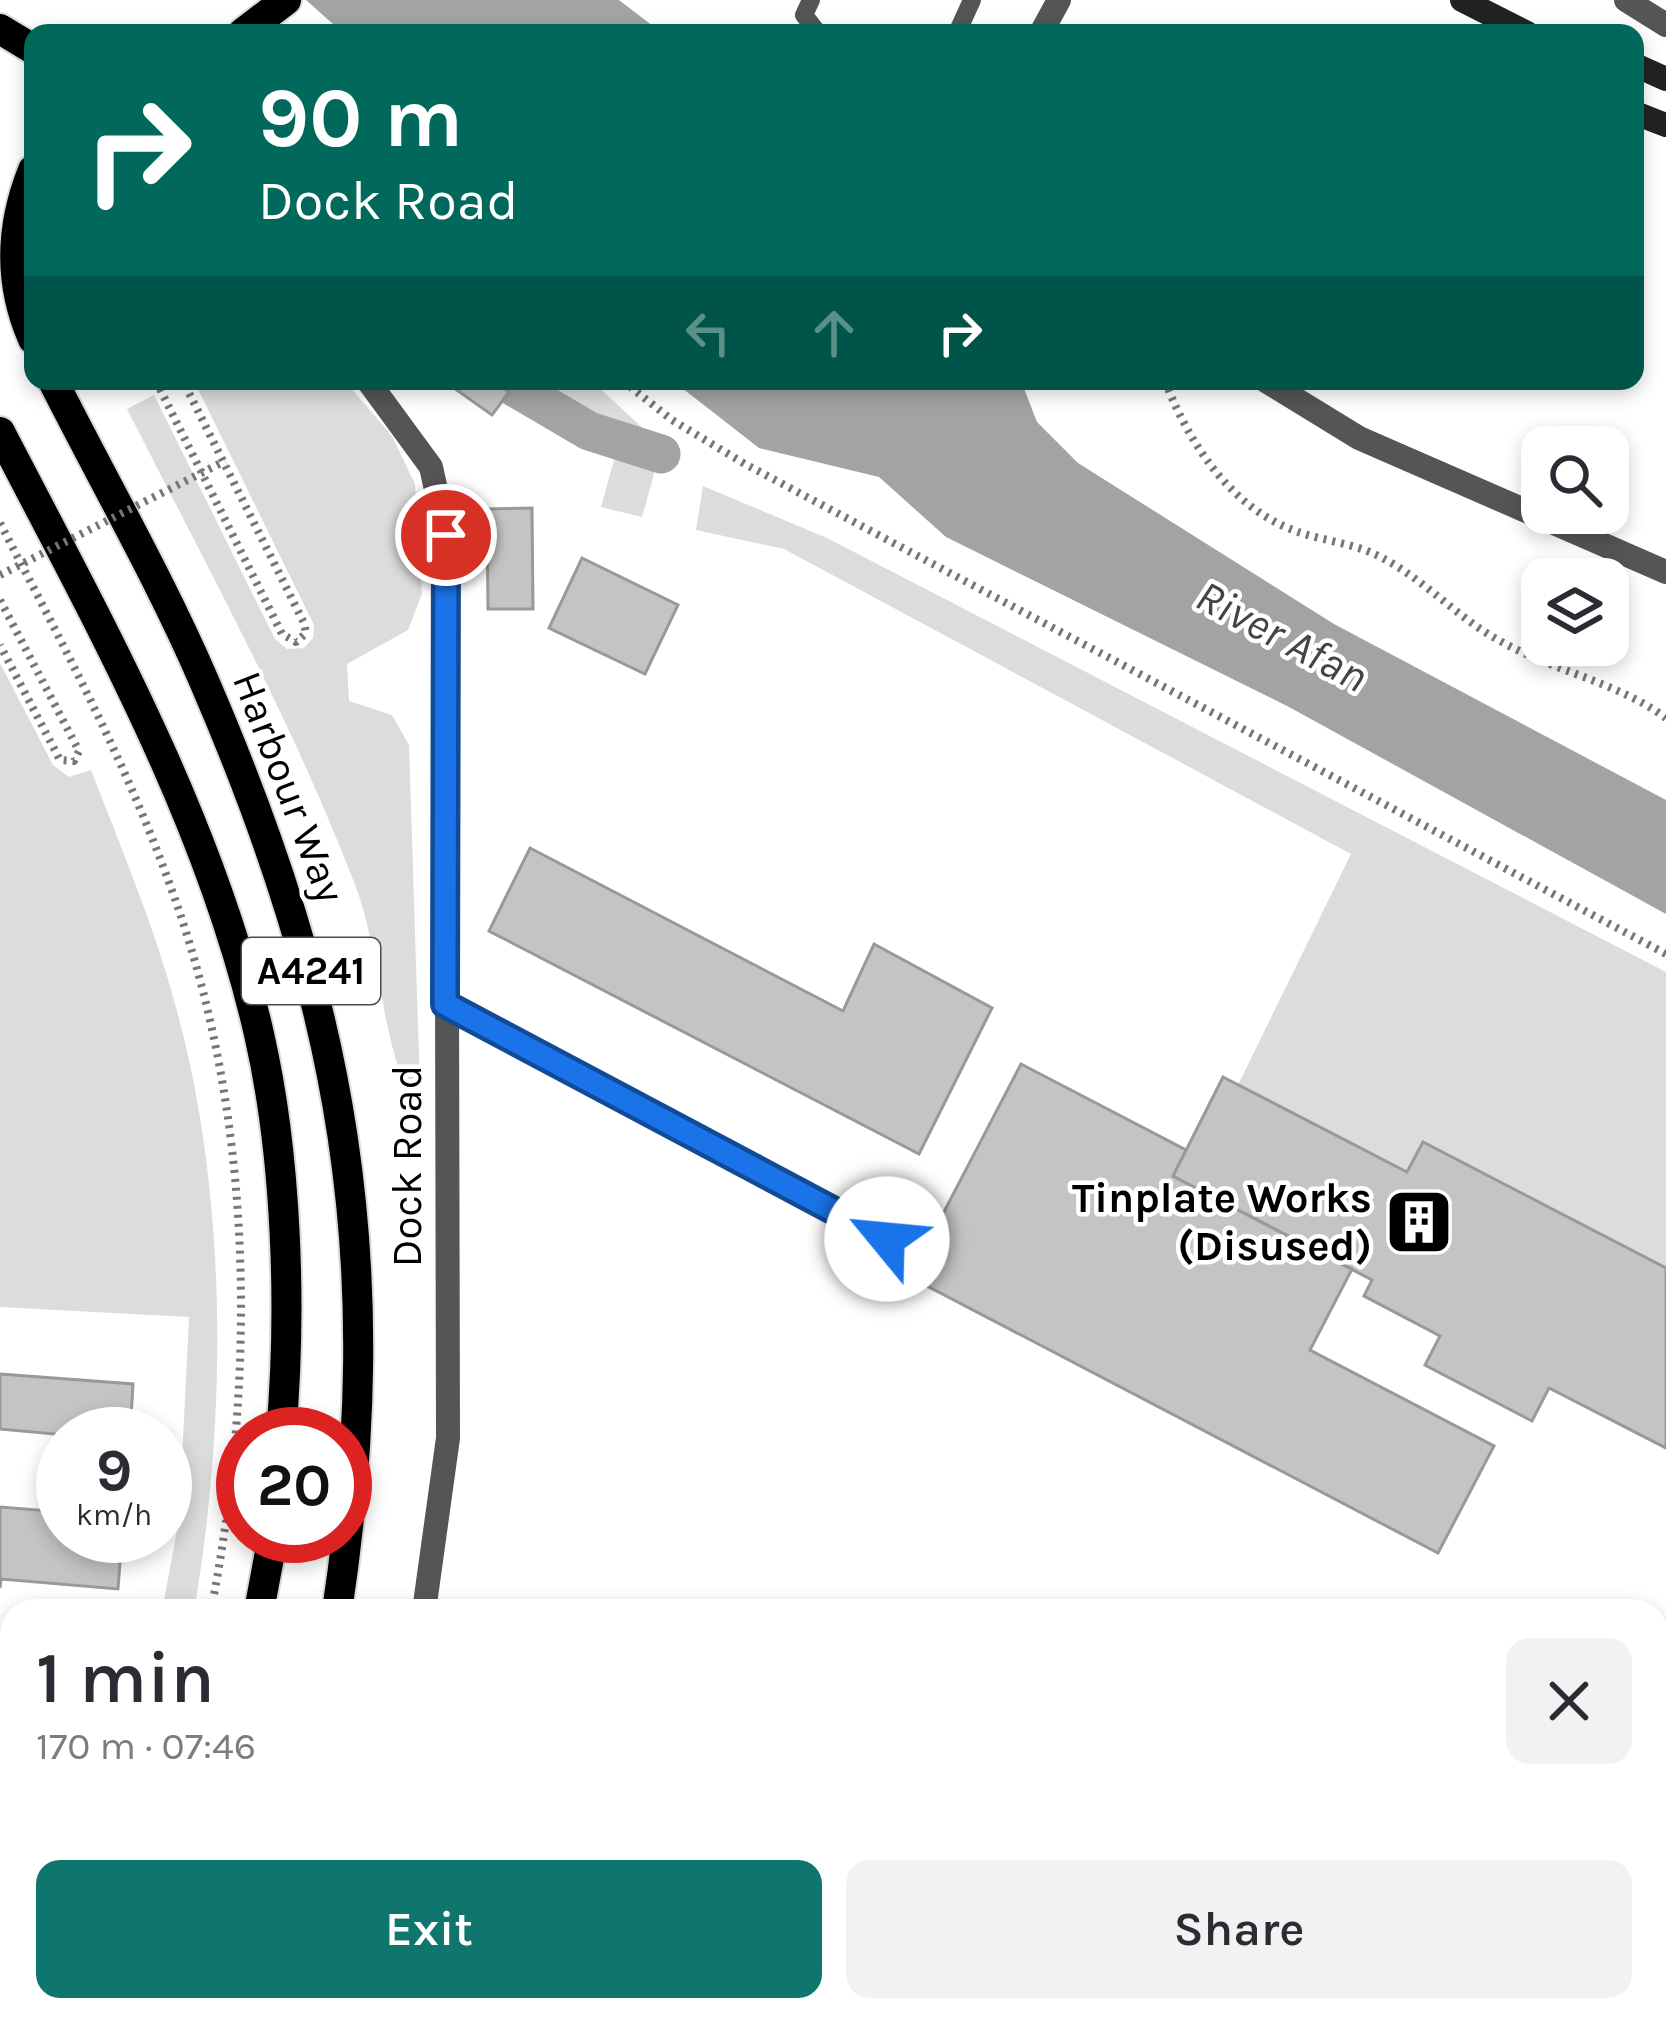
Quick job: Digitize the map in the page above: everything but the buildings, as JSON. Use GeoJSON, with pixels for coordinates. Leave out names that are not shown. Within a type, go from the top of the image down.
{"type":"FeatureCollection","features":[{"type":"Feature","properties":{"kind":"main road"},"geometry":{"type":"LineString","coordinates":[[254,24],[286,0]]}},
{"type":"Feature","properties":{"kind":"main road"},"geometry":{"type":"LineString","coordinates":[[24,201],[14,235],[15,284],[24,312]]}},
{"type":"Feature","properties":{"kind":"main road","name":"Harbour Way"},"geometry":{"type":"LineString","coordinates":[[57,390],[202,676],[288,892],[317,995],[345,1137],[362,1330],[355,1483],[339,1599]]}},
{"type":"Feature","properties":{"kind":"main road","name":"A4241"},"geometry":{"type":"LineString","coordinates":[[0,432],[138,698],[239,961],[260,1038],[283,1222],[289,1345],[283,1407]]}},
{"type":"Feature","properties":{"kind":"main road"},"geometry":{"type":"LineString","coordinates":[[262,1599],[268,1563]]}},
{"type":"Feature","properties":{"kind":"street"},"geometry":{"type":"LineString","coordinates":[[1462,0],[1509,24]]}},
{"type":"Feature","properties":{"kind":"street"},"geometry":{"type":"LineString","coordinates":[[1626,0],[1666,26]]}},
{"type":"Feature","properties":{"kind":"street","name":"Dock Road"},"geometry":{"type":"LineString","coordinates":[[375,390],[431,467],[446,535],[448,1438],[426,1599]]}},
{"type":"Feature","properties":{"kind":"street"},"geometry":{"type":"LineString","coordinates":[[1281,390],[1358,438],[1666,572]]}},
{"type":"Feature","properties":{"kind":"lane"},"geometry":{"type":"LineString","coordinates":[[445,1004],[887,1239]]}},
{"type":"Feature","properties":{"kind":"path"},"geometry":{"type":"LineString","coordinates":[[160,390],[282,634],[296,642],[306,633],[304,623],[188,390]]}},
{"type":"Feature","properties":{"kind":"path"},"geometry":{"type":"LineString","coordinates":[[634,390],[672,420],[745,464],[1666,954]]}},
{"type":"Feature","properties":{"kind":"path"},"geometry":{"type":"LineString","coordinates":[[1169,390],[1202,458],[1233,489],[1287,528],[1370,552],[1501,641],[1623,693],[1666,718]]}},
{"type":"Feature","properties":{"kind":"path"},"geometry":{"type":"LineString","coordinates":[[0,575],[225,461]]}},
{"type":"Feature","properties":{"kind":"path"},"geometry":{"type":"LineString","coordinates":[[0,523],[109,733],[177,904],[214,1046],[237,1206],[243,1344],[226,1530],[213,1599]]}},
{"type":"Feature","properties":{"kind":"path"},"geometry":{"type":"LineString","coordinates":[[0,600],[79,751],[74,761],[60,760],[0,645]]}},
{"type":"Feature","properties":{"kind":"shaded area"},"geometry":{"type":"Polygon","coordinates":[[[198,390],[353,390],[392,436],[415,484],[422,594],[408,630],[347,664],[349,701],[392,715],[409,745],[421,1119],[397,1065],[364,911],[329,821],[246,643],[127,409],[154,395],[275,639],[287,649],[304,648],[313,638],[314,625],[198,390]]]}},
{"type":"Feature","properties":{"kind":"shaded area"},"geometry":{"type":"Polygon","coordinates":[[[507,390],[602,390],[662,446],[642,517],[601,507],[617,449],[560,425],[507,390]]]}},
{"type":"Feature","properties":{"kind":"shaded area"},"geometry":{"type":"Polygon","coordinates":[[[703,486],[827,538],[1666,972],[1666,1268],[1423,1142],[1407,1172],[1238,1085],[1351,854],[784,549],[696,530],[703,486]]]}},
{"type":"Feature","properties":{"kind":"shaded area"},"geometry":{"type":"Polygon","coordinates":[[[0,663],[53,765],[69,777],[91,770],[159,950],[194,1083],[213,1233],[217,1387],[196,1599],[164,1599],[171,1563],[192,1563],[192,1407],[185,1407],[189,1317],[0,1307],[0,663]]]}},
{"type":"Feature","properties":{"kind":"water"},"geometry":{"type":"Polygon","coordinates":[[[306,0],[619,0],[650,24],[333,24],[306,0]]]}},
{"type":"Feature","properties":{"kind":"water","name":"River Afan"},"geometry":{"type":"Polygon","coordinates":[[[685,390],[1025,390],[1037,422],[1078,463],[1334,624],[1666,800],[1666,914],[1289,707],[946,537],[879,477],[759,448],[685,390]]]}},
{"type":"Feature","properties":{"kind":"waterway"},"geometry":{"type":"LineString","coordinates":[[519,390],[589,431],[661,454]]}},
{"type":"Feature","properties":{"kind":"place","name":"Tinplate Works (Disused)"},"geometry":{"type":"Point","coordinates":[1419,1222]}},
{"type":"Feature","properties":{"kind":"route"},"geometry":{"type":"LineString","coordinates":[[446,535],[445,1004],[887,1239]]}}]}
